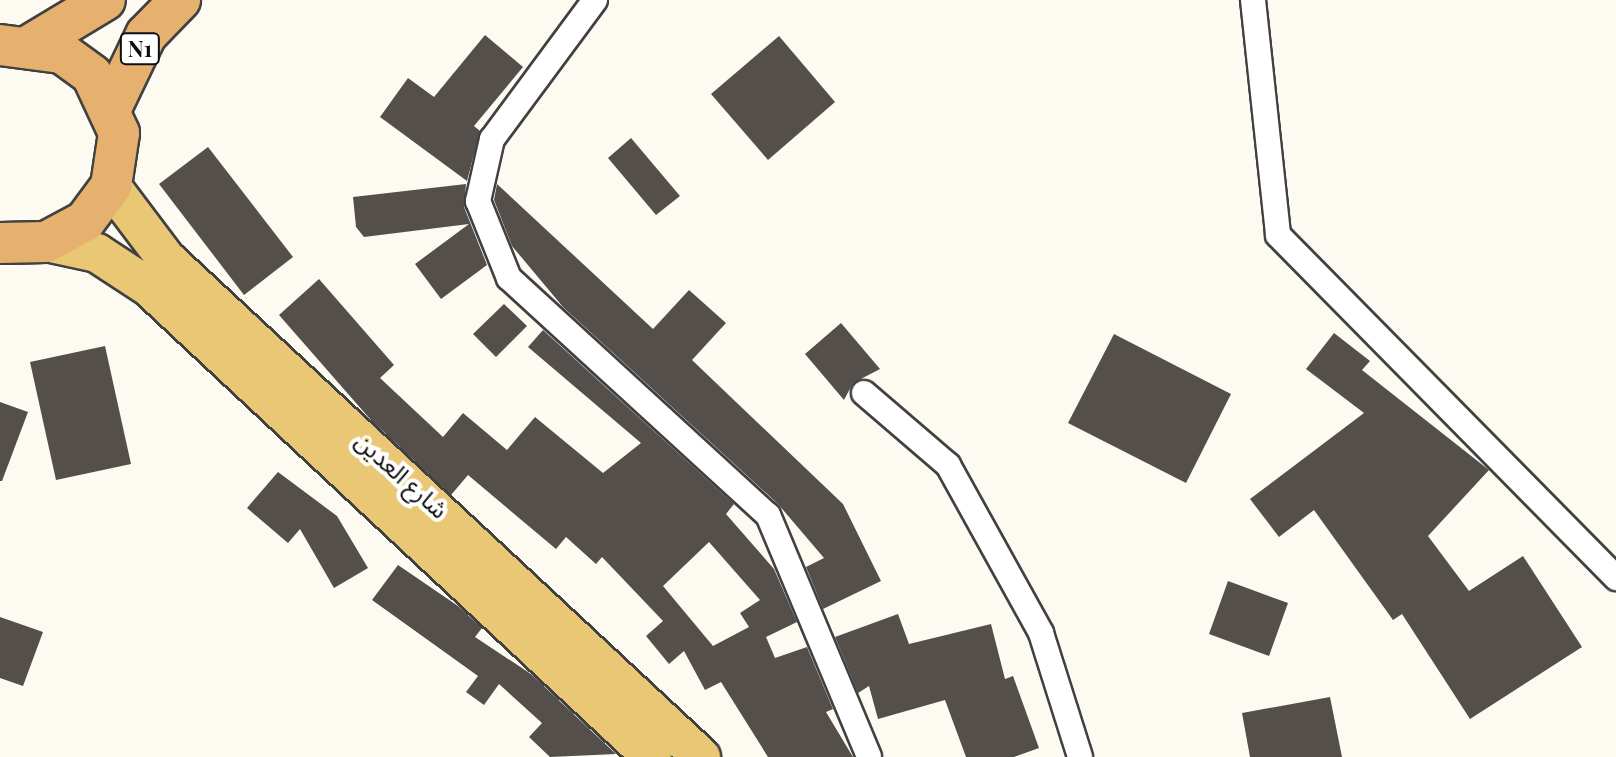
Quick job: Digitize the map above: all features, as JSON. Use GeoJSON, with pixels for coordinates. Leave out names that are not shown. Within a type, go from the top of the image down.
{"type":"FeatureCollection","features":[{"type":"Feature","properties":{"kind":"highway","name":"N1"},"geometry":{"type":"LineString","coordinates":[[16,44],[105,0]]}},
{"type":"Feature","properties":{"kind":"highway","name":"N1"},"geometry":{"type":"LineString","coordinates":[[112,106],[146,35],[180,0]]}},
{"type":"Feature","properties":{"kind":"highway"},"geometry":{"type":"LineString","coordinates":[[0,244],[46,242],[85,221],[111,186],[119,133],[112,106],[92,75],[62,53],[16,44]]}},
{"type":"Feature","properties":{"kind":"main road","name":"شارع العدين"},"geometry":{"type":"LineString","coordinates":[[111,186],[166,259],[701,757]]}},
{"type":"Feature","properties":{"kind":"main road","name":"شارع العدين"},"geometry":{"type":"LineString","coordinates":[[46,242],[97,253],[149,287],[652,757]]}},
{"type":"Feature","properties":{"kind":"street"},"geometry":{"type":"LineString","coordinates":[[595,0],[492,139],[478,201],[509,278],[768,515],[869,757]]}},
{"type":"Feature","properties":{"kind":"street"},"geometry":{"type":"LineString","coordinates":[[1253,0],[1278,235],[1616,578]]}},
{"type":"Feature","properties":{"kind":"street"},"geometry":{"type":"LineString","coordinates":[[864,393],[948,465],[1041,633],[1080,757]]}},
{"type":"Feature","properties":{"kind":"building"},"geometry":{"type":"Polygon","coordinates":[[[485,35],[523,67],[474,126],[480,131],[467,181],[380,117],[408,78],[434,97],[485,35]]]}},
{"type":"Feature","properties":{"kind":"building"},"geometry":{"type":"Polygon","coordinates":[[[779,36],[835,102],[768,160],[711,94],[779,36]]]}},
{"type":"Feature","properties":{"kind":"building"},"geometry":{"type":"Polygon","coordinates":[[[631,138],[680,196],[656,215],[608,158],[631,138]]]}},
{"type":"Feature","properties":{"kind":"building"},"geometry":{"type":"Polygon","coordinates":[[[208,147],[293,257],[244,295],[159,184],[208,147]]]}},
{"type":"Feature","properties":{"kind":"building"},"geometry":{"type":"Polygon","coordinates":[[[466,184],[464,207],[487,265],[441,299],[415,264],[469,224],[364,237],[356,227],[353,197],[466,184]]]}},
{"type":"Feature","properties":{"kind":"building"},"geometry":{"type":"Polygon","coordinates":[[[497,184],[653,329],[689,290],[726,323],[692,360],[843,504],[881,581],[823,609],[806,567],[824,558],[778,504],[563,307],[512,246],[494,200],[497,184]]]}},
{"type":"Feature","properties":{"kind":"building"},"geometry":{"type":"Polygon","coordinates":[[[319,279],[394,365],[380,378],[443,437],[463,413],[507,450],[535,417],[603,473],[641,443],[528,347],[543,330],[734,504],[726,514],[774,569],[797,622],[766,637],[775,658],[807,647],[833,709],[826,712],[853,757],[768,757],[721,682],[705,690],[684,651],[669,664],[646,636],[663,621],[602,557],[596,564],[566,537],[556,549],[468,475],[451,495],[370,419],[279,315],[319,279]],[[709,542],[663,586],[713,646],[749,627],[740,613],[760,600],[709,542]]]}},
{"type":"Feature","properties":{"kind":"building"},"geometry":{"type":"Polygon","coordinates":[[[504,304],[527,326],[496,357],[473,334],[504,304]]]}},
{"type":"Feature","properties":{"kind":"building"},"geometry":{"type":"Polygon","coordinates":[[[841,323],[880,369],[853,383],[844,400],[805,354],[841,323]]]}},
{"type":"Feature","properties":{"kind":"building"},"geometry":{"type":"Polygon","coordinates":[[[1334,333],[1370,361],[1362,370],[1489,470],[1428,536],[1469,591],[1523,556],[1582,647],[1470,719],[1402,614],[1393,620],[1314,510],[1279,537],[1250,499],[1364,413],[1306,369],[1334,333]]]}},
{"type":"Feature","properties":{"kind":"building"},"geometry":{"type":"Polygon","coordinates":[[[1114,334],[1231,394],[1186,483],[1068,423],[1114,334]]]}},
{"type":"Feature","properties":{"kind":"building"},"geometry":{"type":"Polygon","coordinates":[[[105,346],[131,464],[56,480],[30,362],[105,346]]]}},
{"type":"Feature","properties":{"kind":"building"},"geometry":{"type":"Polygon","coordinates":[[[0,402],[28,412],[2,481],[0,481],[0,402]]]}},
{"type":"Feature","properties":{"kind":"building"},"geometry":{"type":"Polygon","coordinates":[[[278,472],[337,516],[368,568],[334,588],[300,529],[288,543],[247,508],[278,472]]]}},
{"type":"Feature","properties":{"kind":"building"},"geometry":{"type":"Polygon","coordinates":[[[398,565],[458,606],[482,628],[475,637],[531,674],[616,754],[550,757],[529,737],[542,723],[499,684],[484,705],[466,692],[478,676],[372,600],[398,565]]]}},
{"type":"Feature","properties":{"kind":"building"},"geometry":{"type":"Polygon","coordinates":[[[1228,581],[1288,603],[1269,656],[1209,634],[1228,581]]]}},
{"type":"Feature","properties":{"kind":"building"},"geometry":{"type":"Polygon","coordinates":[[[898,614],[909,644],[991,624],[1005,679],[1013,676],[1039,748],[1014,757],[966,757],[945,700],[878,719],[869,686],[858,693],[835,637],[898,614]]]}},
{"type":"Feature","properties":{"kind":"building"},"geometry":{"type":"Polygon","coordinates":[[[0,617],[43,632],[23,686],[0,678],[0,617]]]}},
{"type":"Feature","properties":{"kind":"building"},"geometry":{"type":"Polygon","coordinates":[[[1330,697],[1342,757],[1250,757],[1242,713],[1330,697]]]}}]}
